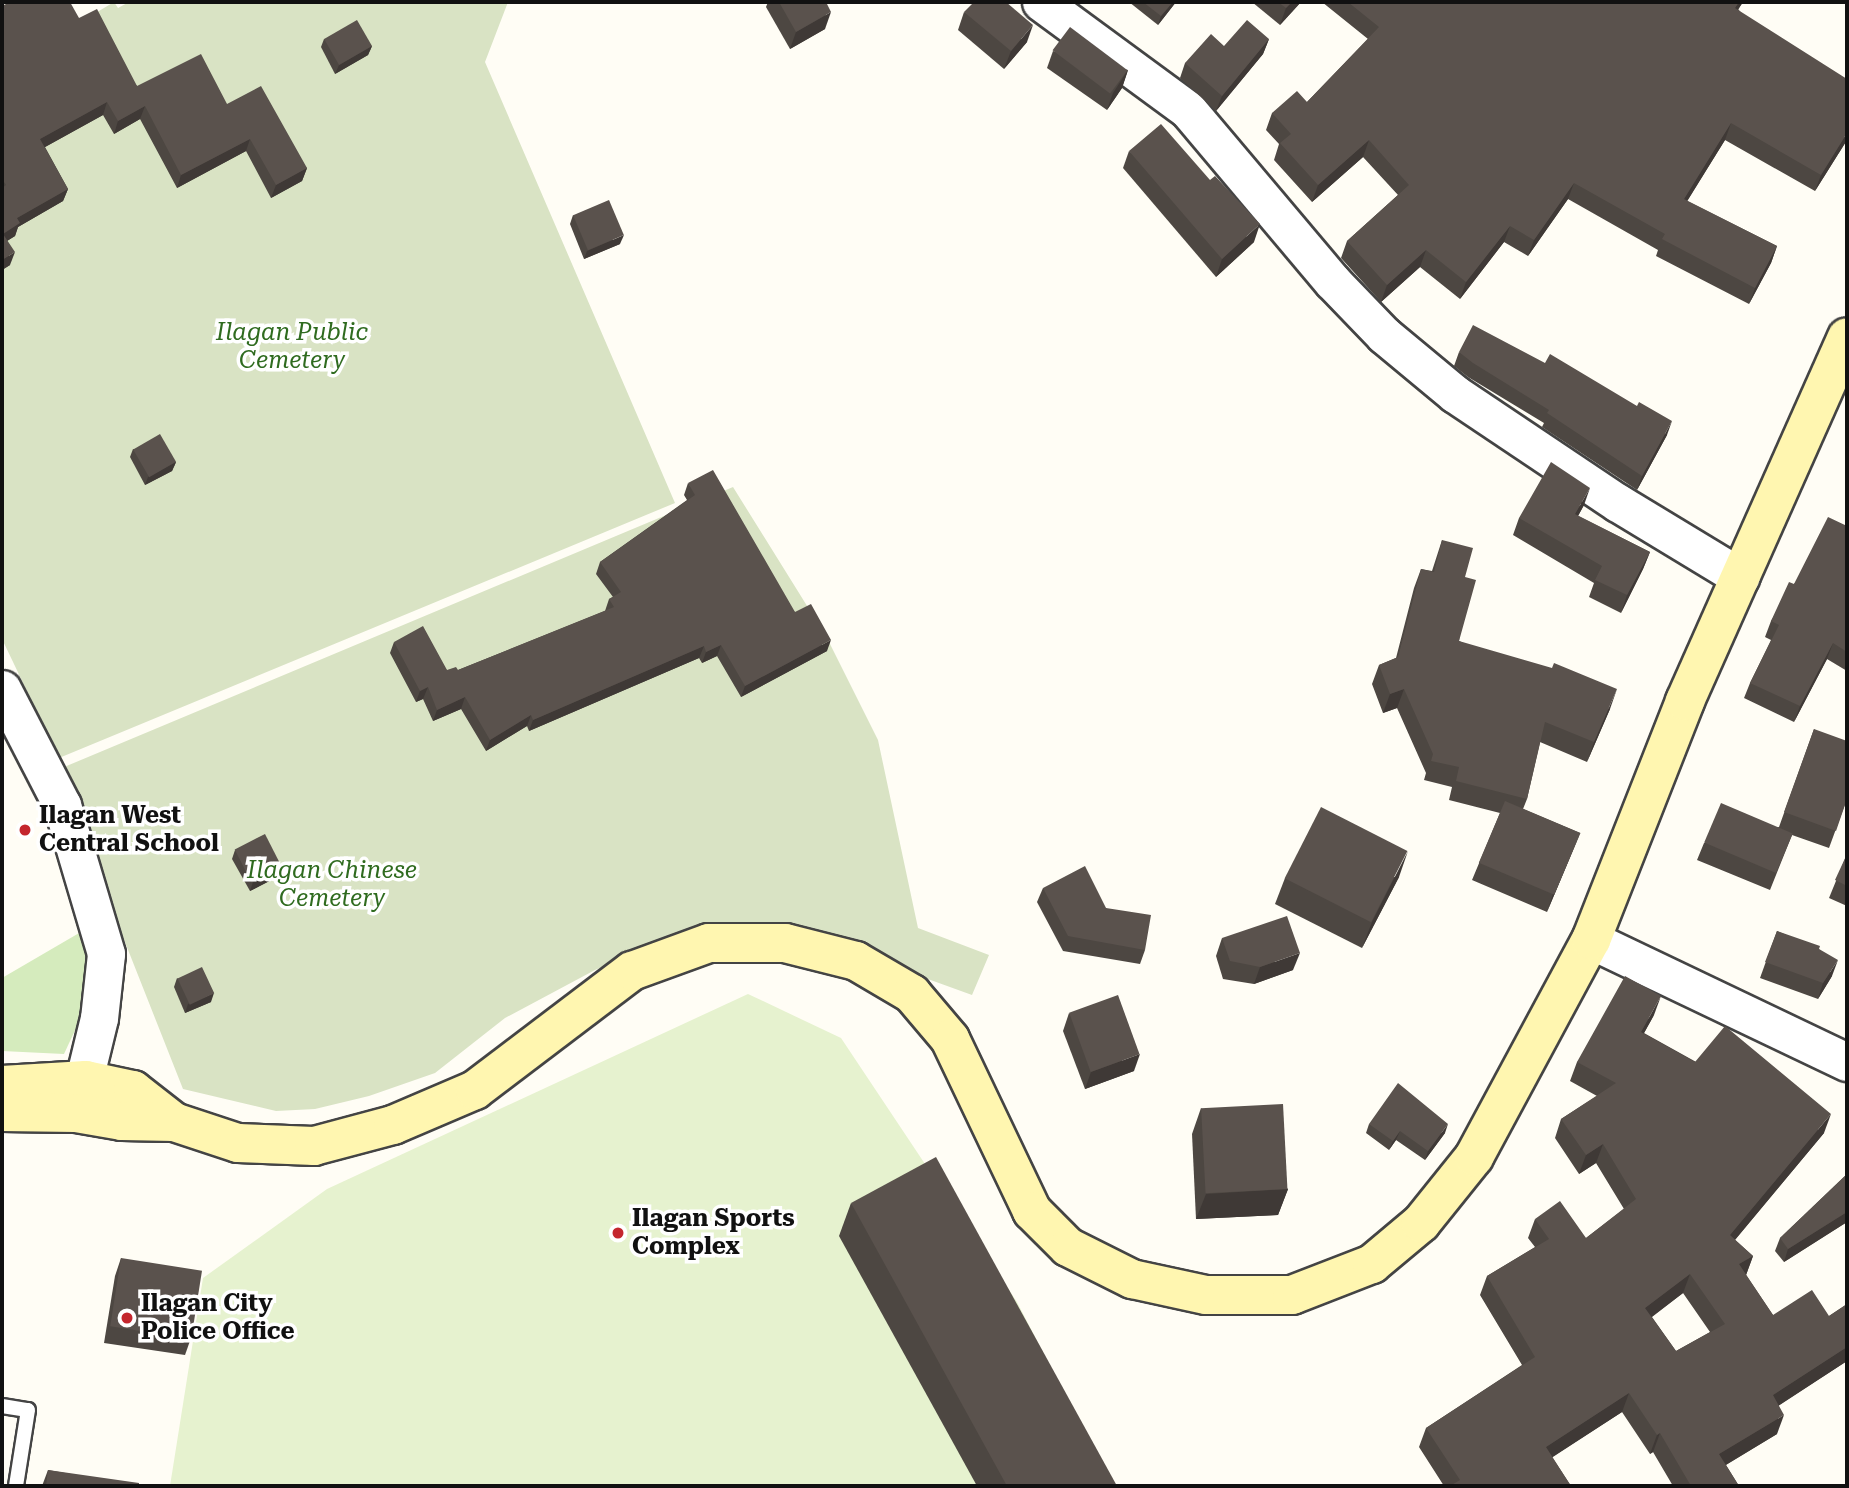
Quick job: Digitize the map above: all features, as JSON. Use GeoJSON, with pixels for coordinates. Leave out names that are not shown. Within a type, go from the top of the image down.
{"type":"FeatureCollection","features":[{"type":"Feature","properties":{"kind":"main road"},"geometry":{"type":"LineString","coordinates":[[2,1112],[81,1096],[133,1090],[174,1122],[238,1143],[314,1146],[393,1125],[475,1090],[632,971],[709,943],[785,943],[856,961],[912,994],[950,1039],[1032,1211],[1068,1247],[1132,1279],[1206,1295],[1292,1294],[1372,1264],[1421,1223],[1475,1157],[1591,940],[1685,701],[1847,337]]}},
{"type":"Feature","properties":{"kind":"main road"},"geometry":{"type":"LineString","coordinates":[[2,1085],[81,1096]]}},
{"type":"Feature","properties":{"kind":"street"},"geometry":{"type":"LineString","coordinates":[[1041,2],[1188,110],[1332,281],[1384,335],[1455,394],[1618,503],[1740,577]]}},
{"type":"Feature","properties":{"kind":"street"},"geometry":{"type":"LineString","coordinates":[[2,689],[62,805],[106,954],[81,1096]]}},
{"type":"Feature","properties":{"kind":"street"},"geometry":{"type":"LineString","coordinates":[[1591,940],[1847,1062]]}},
{"type":"Feature","properties":{"kind":"lane"},"geometry":{"type":"LineString","coordinates":[[2,1406],[28,1410],[16,1486]]}},
{"type":"Feature","properties":{"kind":"green space","name":"Ilagan Public Cemetery"},"geometry":{"type":"Polygon","coordinates":[[[114,2],[118,8],[129,2],[508,2],[485,62],[675,503],[59,758],[2,639],[2,69],[114,2]]]}},
{"type":"Feature","properties":{"kind":"green space","name":"Ilagan Chinese Cemetery"},"geometry":{"type":"Polygon","coordinates":[[[733,487],[827,638],[878,740],[918,928],[989,955],[972,995],[892,966],[828,934],[759,924],[691,928],[595,970],[505,1018],[435,1073],[369,1096],[315,1109],[276,1111],[183,1089],[57,770],[733,487]]]}},
{"type":"Feature","properties":{"kind":"green space"},"geometry":{"type":"Polygon","coordinates":[[[86,929],[90,998],[64,1054],[2,1051],[2,978],[86,929]]]}},
{"type":"Feature","properties":{"kind":"green space","name":"Ilagan Sports Complex"},"geometry":{"type":"Polygon","coordinates":[[[748,994],[841,1038],[1017,1302],[1112,1486],[170,1486],[203,1278],[327,1189],[748,994]]]}},
{"type":"Feature","properties":{"kind":"building"},"geometry":{"type":"Polygon","coordinates":[[[10,2],[70,2],[79,18],[97,9],[137,86],[201,54],[227,104],[261,86],[307,168],[276,185],[250,139],[181,175],[145,106],[118,121],[107,102],[40,139],[68,189],[17,218],[20,223],[3,234],[15,252],[2,260],[2,188],[6,185],[2,179],[2,6],[10,2]]]}},
{"type":"Feature","properties":{"kind":"building"},"geometry":{"type":"Polygon","coordinates":[[[779,2],[826,2],[831,12],[796,32],[779,2]]]}},
{"type":"Feature","properties":{"kind":"building"},"geometry":{"type":"Polygon","coordinates":[[[974,2],[1006,2],[1033,25],[1011,51],[964,12],[974,2]]]}},
{"type":"Feature","properties":{"kind":"building"},"geometry":{"type":"Polygon","coordinates":[[[1143,2],[1173,2],[1161,16],[1143,2]]]}},
{"type":"Feature","properties":{"kind":"building"},"geometry":{"type":"Polygon","coordinates":[[[1278,2],[1292,2],[1286,8],[1278,2]]]}},
{"type":"Feature","properties":{"kind":"building"},"geometry":{"type":"Polygon","coordinates":[[[1348,2],[1739,2],[1735,8],[1847,79],[1847,133],[1821,175],[1731,123],[1684,199],[1777,246],[1755,288],[1662,239],[1665,234],[1574,183],[1534,240],[1510,226],[1466,282],[1426,250],[1387,285],[1347,241],[1409,185],[1369,140],[1318,185],[1280,143],[1291,134],[1272,113],[1297,91],[1307,102],[1379,27],[1348,2]]]}},
{"type":"Feature","properties":{"kind":"building"},"geometry":{"type":"Polygon","coordinates":[[[357,20],[372,46],[339,65],[324,39],[357,20]]]}},
{"type":"Feature","properties":{"kind":"building"},"geometry":{"type":"Polygon","coordinates":[[[1247,20],[1269,39],[1222,96],[1185,63],[1211,34],[1224,46],[1247,20]]]}},
{"type":"Feature","properties":{"kind":"building"},"geometry":{"type":"Polygon","coordinates":[[[1070,27],[1128,70],[1110,93],[1053,50],[1070,27]]]}},
{"type":"Feature","properties":{"kind":"building"},"geometry":{"type":"Polygon","coordinates":[[[1161,124],[1210,180],[1215,176],[1260,224],[1222,259],[1129,151],[1161,124]]]}},
{"type":"Feature","properties":{"kind":"building"},"geometry":{"type":"Polygon","coordinates":[[[609,200],[624,235],[588,250],[573,215],[609,200]]]}},
{"type":"Feature","properties":{"kind":"building"},"geometry":{"type":"Polygon","coordinates":[[[1473,325],[1545,363],[1550,354],[1637,406],[1639,402],[1672,421],[1642,476],[1547,413],[1549,410],[1459,352],[1473,325]]]}},
{"type":"Feature","properties":{"kind":"building"},"geometry":{"type":"Polygon","coordinates":[[[160,434],[176,462],[149,477],[133,450],[160,434]]]}},
{"type":"Feature","properties":{"kind":"building"},"geometry":{"type":"Polygon","coordinates":[[[1551,462],[1590,488],[1575,514],[1650,552],[1627,595],[1595,580],[1602,566],[1519,518],[1551,462]]]}},
{"type":"Feature","properties":{"kind":"building"},"geometry":{"type":"Polygon","coordinates":[[[713,470],[795,612],[811,604],[831,640],[745,686],[721,645],[706,652],[704,646],[533,720],[531,715],[490,740],[465,697],[437,710],[428,687],[420,691],[394,642],[423,626],[447,670],[456,667],[458,670],[614,607],[609,599],[621,592],[600,562],[695,495],[688,483],[713,470]]]}},
{"type":"Feature","properties":{"kind":"building"},"geometry":{"type":"Polygon","coordinates":[[[1828,517],[1847,526],[1847,652],[1833,643],[1800,706],[1750,683],[1779,625],[1771,621],[1789,582],[1794,584],[1828,517]]]}},
{"type":"Feature","properties":{"kind":"building"},"geometry":{"type":"Polygon","coordinates":[[[1442,540],[1473,548],[1465,577],[1476,580],[1459,641],[1552,668],[1554,663],[1617,689],[1594,742],[1545,722],[1527,799],[1456,781],[1459,767],[1431,761],[1433,754],[1404,689],[1390,694],[1379,665],[1398,657],[1421,569],[1434,572],[1442,540]]]}},
{"type":"Feature","properties":{"kind":"building"},"geometry":{"type":"Polygon","coordinates":[[[1814,729],[1847,741],[1847,799],[1836,831],[1784,812],[1814,729]]]}},
{"type":"Feature","properties":{"kind":"building"},"geometry":{"type":"Polygon","coordinates":[[[1505,801],[1580,833],[1554,895],[1479,863],[1505,801]]]}},
{"type":"Feature","properties":{"kind":"building"},"geometry":{"type":"Polygon","coordinates":[[[1721,803],[1793,833],[1776,873],[1704,843],[1721,803]]]}},
{"type":"Feature","properties":{"kind":"building"},"geometry":{"type":"Polygon","coordinates":[[[1321,807],[1407,851],[1371,922],[1285,878],[1321,807]]]}},
{"type":"Feature","properties":{"kind":"building"},"geometry":{"type":"Polygon","coordinates":[[[265,834],[282,867],[252,882],[235,849],[265,834]]]}},
{"type":"Feature","properties":{"kind":"building"},"geometry":{"type":"Polygon","coordinates":[[[1847,854],[1847,886],[1835,880],[1847,854]]]}},
{"type":"Feature","properties":{"kind":"building"},"geometry":{"type":"Polygon","coordinates":[[[1085,866],[1106,908],[1151,915],[1145,950],[1068,936],[1043,888],[1085,866]]]}},
{"type":"Feature","properties":{"kind":"building"},"geometry":{"type":"Polygon","coordinates":[[[1287,916],[1300,953],[1260,967],[1230,961],[1222,938],[1287,916]]]}},
{"type":"Feature","properties":{"kind":"building"},"geometry":{"type":"Polygon","coordinates":[[[1777,931],[1820,946],[1819,949],[1838,960],[1823,983],[1765,962],[1777,931]]]}},
{"type":"Feature","properties":{"kind":"building"},"geometry":{"type":"Polygon","coordinates":[[[202,967],[214,993],[190,1005],[178,978],[202,967]]]}},
{"type":"Feature","properties":{"kind":"building"},"geometry":{"type":"Polygon","coordinates":[[[1625,976],[1661,996],[1641,1032],[1695,1062],[1725,1026],[1831,1114],[1730,1235],[1753,1256],[1739,1264],[1773,1315],[1812,1290],[1829,1316],[1847,1304],[1847,1347],[1773,1395],[1784,1415],[1719,1454],[1739,1486],[1691,1486],[1660,1433],[1657,1435],[1629,1393],[1546,1447],[1571,1486],[1450,1486],[1460,1480],[1426,1428],[1535,1357],[1487,1276],[1549,1239],[1535,1219],[1560,1201],[1586,1238],[1636,1199],[1603,1144],[1586,1155],[1561,1119],[1616,1083],[1577,1062],[1625,976]],[[1690,1274],[1645,1308],[1676,1351],[1725,1324],[1690,1274]]]}},
{"type":"Feature","properties":{"kind":"building"},"geometry":{"type":"Polygon","coordinates":[[[1118,995],[1140,1054],[1091,1072],[1069,1013],[1118,995]]]}},
{"type":"Feature","properties":{"kind":"building"},"geometry":{"type":"Polygon","coordinates":[[[1398,1083],[1448,1124],[1428,1151],[1400,1131],[1393,1141],[1369,1124],[1398,1083]]]}},
{"type":"Feature","properties":{"kind":"building"},"geometry":{"type":"Polygon","coordinates":[[[1283,1104],[1287,1189],[1206,1193],[1201,1108],[1283,1104]]]}},
{"type":"Feature","properties":{"kind":"building"},"geometry":{"type":"Polygon","coordinates":[[[936,1157],[1117,1486],[1007,1486],[851,1203],[936,1157]]]}},
{"type":"Feature","properties":{"kind":"building"},"geometry":{"type":"Polygon","coordinates":[[[1847,1174],[1847,1212],[1788,1249],[1780,1238],[1847,1174]]]}},
{"type":"Feature","properties":{"kind":"building"},"geometry":{"type":"Polygon","coordinates":[[[121,1258],[202,1271],[191,1339],[110,1326],[121,1258]]]}},
{"type":"Feature","properties":{"kind":"building"},"geometry":{"type":"Polygon","coordinates":[[[48,1470],[139,1483],[139,1486],[46,1486],[48,1470]]]}},
{"type":"Feature","properties":{"kind":"place","name":"Ilagan West Central School"},"geometry":{"type":"Point","coordinates":[25,830]}},
{"type":"Feature","properties":{"kind":"place","name":"Ilagan Sports Complex"},"geometry":{"type":"Point","coordinates":[618,1233]}},
{"type":"Feature","properties":{"kind":"place","name":"Ilagan City Police Office"},"geometry":{"type":"Point","coordinates":[127,1318]}}]}
